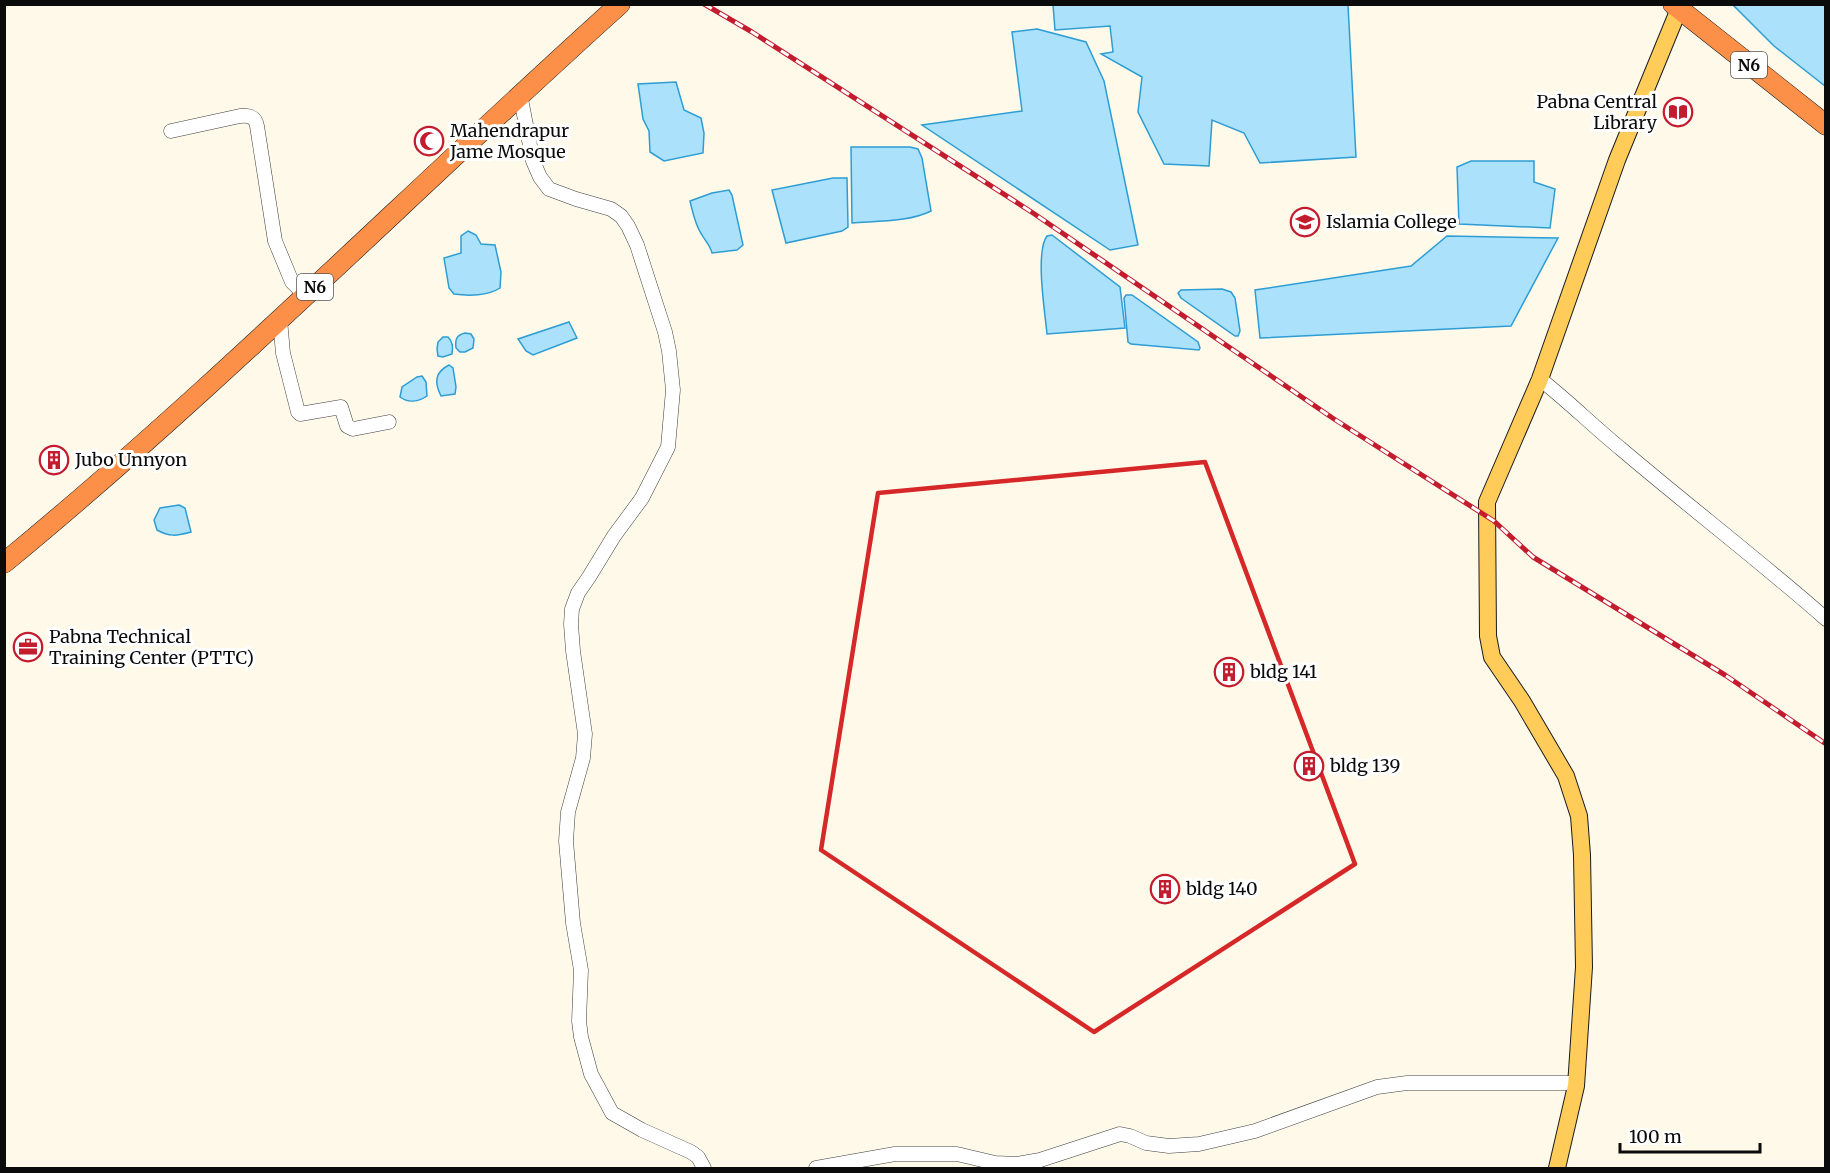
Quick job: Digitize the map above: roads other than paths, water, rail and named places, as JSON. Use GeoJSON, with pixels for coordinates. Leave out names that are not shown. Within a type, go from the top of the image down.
{"type":"FeatureCollection","features":[{"type":"Feature","properties":{"kind":"highway","name":"N6"},"geometry":{"type":"LineString","coordinates":[[4,563],[50,526],[280,320],[520,94],[620,4]]}},
{"type":"Feature","properties":{"kind":"highway","name":"N6"},"geometry":{"type":"LineString","coordinates":[[1678,6],[1826,125]]}},
{"type":"Feature","properties":{"kind":"main road"},"geometry":{"type":"LineString","coordinates":[[1557,1168],[1576,1083],[1584,967],[1579,816],[1566,776],[1522,701],[1492,657],[1488,636],[1487,502],[1540,379],[1617,160],[1678,6]]}},
{"type":"Feature","properties":{"kind":"street"},"geometry":{"type":"LineString","coordinates":[[520,94],[533,161],[540,177],[549,189],[611,209],[621,216],[628,226],[637,245],[669,351],[673,390],[668,447],[642,498],[614,536],[578,593],[572,609],[573,651],[585,734],[584,758],[568,812],[566,842],[573,923],[581,970],[579,1021],[591,1074],[612,1113],[642,1130],[691,1152],[704,1168]]}},
{"type":"Feature","properties":{"kind":"street"},"geometry":{"type":"LineString","coordinates":[[171,131],[240,116],[254,118],[275,241],[292,282],[306,296]]}},
{"type":"Feature","properties":{"kind":"street"},"geometry":{"type":"LineString","coordinates":[[280,320],[283,353],[300,414],[341,407],[347,426],[353,429],[389,422]]}},
{"type":"Feature","properties":{"kind":"street"},"geometry":{"type":"LineString","coordinates":[[1540,379],[1568,401],[1619,448],[1729,536],[1826,619]]}},
{"type":"Feature","properties":{"kind":"street"},"geometry":{"type":"LineString","coordinates":[[816,1168],[895,1154],[957,1154],[995,1163],[1017,1164],[1040,1160],[1120,1134],[1146,1143],[1169,1146],[1199,1144],[1255,1131],[1377,1088],[1407,1083],[1576,1083]]}},
{"type":"Feature","properties":{"kind":"water"},"geometry":{"type":"Polygon","coordinates":[[[1053,5],[1348,5],[1356,157],[1260,163],[1244,133],[1212,120],[1209,166],[1164,164],[1138,112],[1142,77],[1101,54],[1113,52],[1110,26],[1055,30],[1053,5]]]}},
{"type":"Feature","properties":{"kind":"water"},"geometry":{"type":"Polygon","coordinates":[[[1733,5],[1825,5],[1825,86],[1774,46],[1733,5]]]}},
{"type":"Feature","properties":{"kind":"water"},"geometry":{"type":"Polygon","coordinates":[[[1037,29],[1086,42],[1104,81],[1138,245],[1110,250],[922,125],[1022,111],[1012,32],[1037,29]]]}},
{"type":"Feature","properties":{"kind":"water"},"geometry":{"type":"Polygon","coordinates":[[[676,82],[684,110],[701,118],[704,133],[703,153],[664,161],[650,152],[649,131],[643,119],[638,84],[676,82]]]}},
{"type":"Feature","properties":{"kind":"water"},"geometry":{"type":"Polygon","coordinates":[[[851,147],[918,149],[922,158],[931,211],[903,219],[852,223],[851,147]]]}},
{"type":"Feature","properties":{"kind":"water"},"geometry":{"type":"Polygon","coordinates":[[[1471,161],[1534,161],[1534,182],[1555,189],[1550,228],[1459,224],[1457,167],[1471,161]]]}},
{"type":"Feature","properties":{"kind":"water"},"geometry":{"type":"Polygon","coordinates":[[[833,178],[847,178],[848,227],[842,231],[786,243],[772,190],[833,178]]]}},
{"type":"Feature","properties":{"kind":"water"},"geometry":{"type":"Polygon","coordinates":[[[729,190],[743,245],[737,250],[712,253],[694,219],[690,201],[729,190]]]}},
{"type":"Feature","properties":{"kind":"water"},"geometry":{"type":"Polygon","coordinates":[[[468,231],[476,235],[481,244],[495,245],[501,272],[500,288],[495,291],[465,295],[454,294],[449,288],[444,258],[461,253],[461,236],[468,231]]]}},
{"type":"Feature","properties":{"kind":"water"},"geometry":{"type":"Polygon","coordinates":[[[1052,235],[1120,287],[1125,328],[1047,334],[1041,268],[1043,244],[1047,236],[1052,235]]]}},
{"type":"Feature","properties":{"kind":"water"},"geometry":{"type":"Polygon","coordinates":[[[1447,236],[1558,238],[1511,326],[1260,338],[1255,290],[1411,266],[1447,236]]]}},
{"type":"Feature","properties":{"kind":"water"},"geometry":{"type":"Polygon","coordinates":[[[1222,289],[1231,292],[1235,298],[1240,331],[1238,336],[1181,298],[1178,293],[1181,290],[1222,289]]]}},
{"type":"Feature","properties":{"kind":"water"},"geometry":{"type":"Polygon","coordinates":[[[1126,295],[1132,295],[1198,342],[1199,350],[1128,342],[1124,298],[1126,295]]]}},
{"type":"Feature","properties":{"kind":"water"},"geometry":{"type":"Polygon","coordinates":[[[569,322],[577,338],[533,355],[526,351],[518,339],[569,322]]]}},
{"type":"Feature","properties":{"kind":"water"},"geometry":{"type":"Polygon","coordinates":[[[465,333],[471,334],[474,339],[473,348],[460,352],[456,348],[456,340],[465,333]]]}},
{"type":"Feature","properties":{"kind":"water"},"geometry":{"type":"Polygon","coordinates":[[[443,337],[450,339],[452,354],[443,357],[438,356],[437,349],[438,342],[443,337]]]}},
{"type":"Feature","properties":{"kind":"water"},"geometry":{"type":"Polygon","coordinates":[[[449,365],[453,368],[455,394],[441,396],[437,386],[438,374],[449,365]]]}},
{"type":"Feature","properties":{"kind":"water"},"geometry":{"type":"Polygon","coordinates":[[[422,376],[426,382],[427,396],[413,401],[400,397],[402,387],[422,376]]]}},
{"type":"Feature","properties":{"kind":"water"},"geometry":{"type":"Polygon","coordinates":[[[179,505],[185,508],[191,532],[173,535],[157,530],[154,520],[160,508],[179,505]]]}},
{"type":"Feature","properties":{"kind":"railway"},"geometry":{"type":"LineString","coordinates":[[704,4],[752,32],[1033,213],[1334,419],[1494,521],[1533,557],[1725,675],[1826,744]]}},
{"type":"Feature","properties":{"kind":"place","name":"Pabna Central Library"},"geometry":{"type":"Point","coordinates":[1678,112]}},
{"type":"Feature","properties":{"kind":"place","name":"Mahendrapur Jame Mosque"},"geometry":{"type":"Point","coordinates":[429,141]}},
{"type":"Feature","properties":{"kind":"place","name":"Islamia College"},"geometry":{"type":"Point","coordinates":[1305,222]}},
{"type":"Feature","properties":{"kind":"place","name":"Jubo Unnyon"},"geometry":{"type":"Point","coordinates":[54,460]}},
{"type":"Feature","properties":{"kind":"place","name":"Pabna Technical Training Center (PTTC)"},"geometry":{"type":"Point","coordinates":[28,647]}},
{"type":"Feature","properties":{"kind":"place","name":"bldg 141"},"geometry":{"type":"Point","coordinates":[1229,672]}},
{"type":"Feature","properties":{"kind":"place","name":"bldg 139"},"geometry":{"type":"Point","coordinates":[1309,766]}},
{"type":"Feature","properties":{"kind":"place","name":"bldg 140"},"geometry":{"type":"Point","coordinates":[1165,889]}}]}
